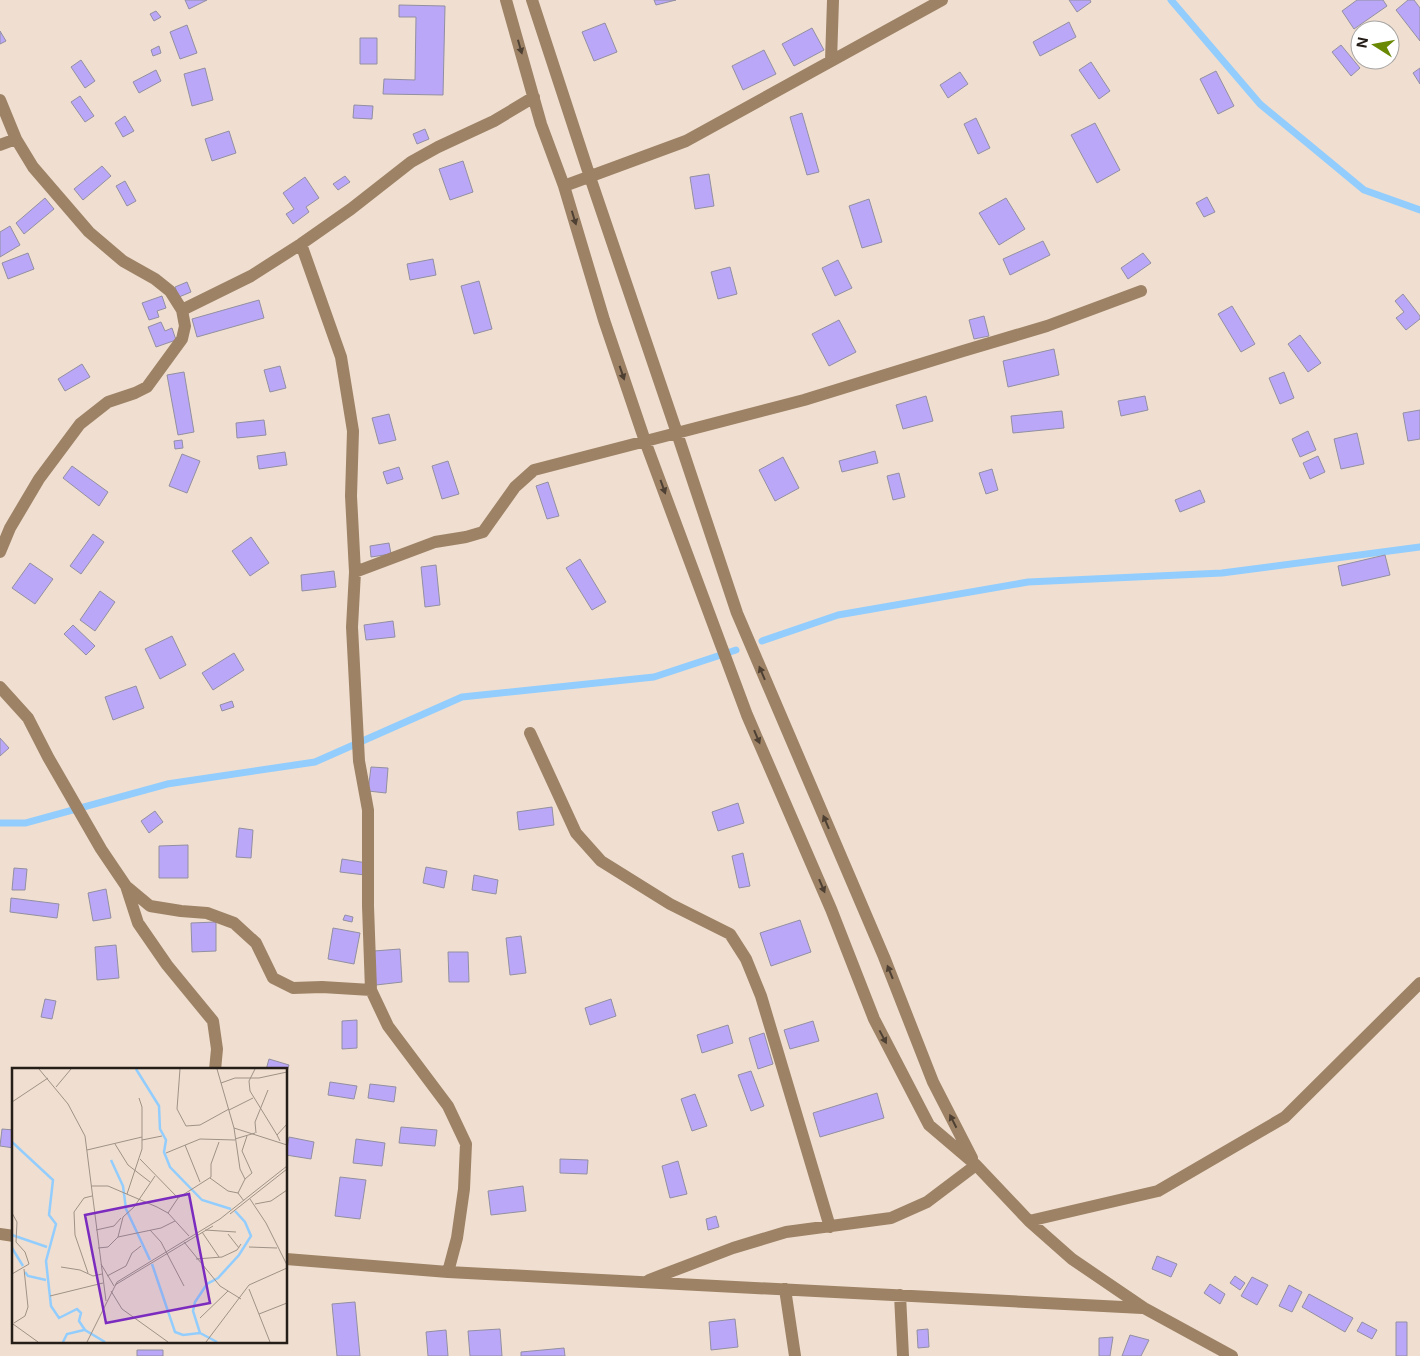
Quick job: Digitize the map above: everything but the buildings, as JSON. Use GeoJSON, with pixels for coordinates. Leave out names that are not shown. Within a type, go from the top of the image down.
{"type":"FeatureCollection","features":[{"type":"Feature","properties":{"kind":"street"},"geometry":{"type":"LineString","coordinates":[[506,0],[541,124],[564,186],[604,320],[646,441],[747,714],[832,909],[874,1019],[929,1125],[976,1165],[1029,1221],[1072,1259],[1144,1308],[1232,1356]]}},
{"type":"Feature","properties":{"kind":"street"},"geometry":{"type":"LineString","coordinates":[[532,0],[736,613],[884,957],[933,1082],[976,1165]]}},
{"type":"Feature","properties":{"kind":"street"},"geometry":{"type":"LineString","coordinates":[[831,61],[833,0]]}},
{"type":"Feature","properties":{"kind":"street"},"geometry":{"type":"LineString","coordinates":[[564,186],[686,141],[942,0]]}},
{"type":"Feature","properties":{"kind":"street"},"geometry":{"type":"LineString","coordinates":[[182,310],[251,276],[301,244],[351,209],[411,162],[494,121],[534,97]]}},
{"type":"Feature","properties":{"kind":"street"},"geometry":{"type":"LineString","coordinates":[[0,100],[16,139],[33,167],[89,232],[123,261],[155,279],[170,291],[182,310],[185,326],[182,339],[147,387],[108,402],[80,424],[40,479],[10,528],[0,552]]}},
{"type":"Feature","properties":{"kind":"street"},"geometry":{"type":"LineString","coordinates":[[0,145],[16,139]]}},
{"type":"Feature","properties":{"kind":"street"},"geometry":{"type":"LineString","coordinates":[[301,244],[341,357],[354,431],[351,496],[355,572],[352,627],[358,761],[368,810],[368,906],[371,990],[388,1026],[448,1106],[466,1144],[464,1189],[457,1238],[448,1272]]}},
{"type":"Feature","properties":{"kind":"street"},"geometry":{"type":"LineString","coordinates":[[355,572],[435,542],[483,532],[516,487],[534,470],[804,400],[1047,326],[1141,291]]}},
{"type":"Feature","properties":{"kind":"street"},"geometry":{"type":"LineString","coordinates":[[0,687],[28,718],[101,850],[126,886],[150,906],[181,912],[207,913],[234,923],[256,943],[272,978],[293,988],[322,987],[371,990]]}},
{"type":"Feature","properties":{"kind":"street"},"geometry":{"type":"LineString","coordinates":[[530,733],[576,833],[601,861],[670,904],[730,934],[746,958],[761,996],[830,1227]]}},
{"type":"Feature","properties":{"kind":"street"},"geometry":{"type":"LineString","coordinates":[[126,886],[138,923],[167,965],[213,1021],[217,1049],[216,1068]]}},
{"type":"Feature","properties":{"kind":"street"},"geometry":{"type":"LineString","coordinates":[[1029,1221],[1158,1190],[1285,1117],[1420,983]]}},
{"type":"Feature","properties":{"kind":"street"},"geometry":{"type":"LineString","coordinates":[[641,1283],[732,1248],[786,1232],[892,1218],[927,1202],[976,1165]]}},
{"type":"Feature","properties":{"kind":"street"},"geometry":{"type":"LineString","coordinates":[[288,1259],[448,1272],[1144,1308]]}},
{"type":"Feature","properties":{"kind":"street"},"geometry":{"type":"LineString","coordinates":[[785,1289],[795,1356]]}},
{"type":"Feature","properties":{"kind":"street"},"geometry":{"type":"LineString","coordinates":[[900,1295],[903,1356]]}},
{"type":"Feature","properties":{"kind":"waterway"},"geometry":{"type":"LineString","coordinates":[[1171,0],[1260,104],[1364,190],[1420,210]]}},
{"type":"Feature","properties":{"kind":"waterway"},"geometry":{"type":"LineString","coordinates":[[762,641],[838,615],[1028,582],[1222,573],[1420,547]]}},
{"type":"Feature","properties":{"kind":"waterway"},"geometry":{"type":"LineString","coordinates":[[0,823],[25,823],[167,784],[315,762],[462,697],[654,677],[736,650]]}}]}
